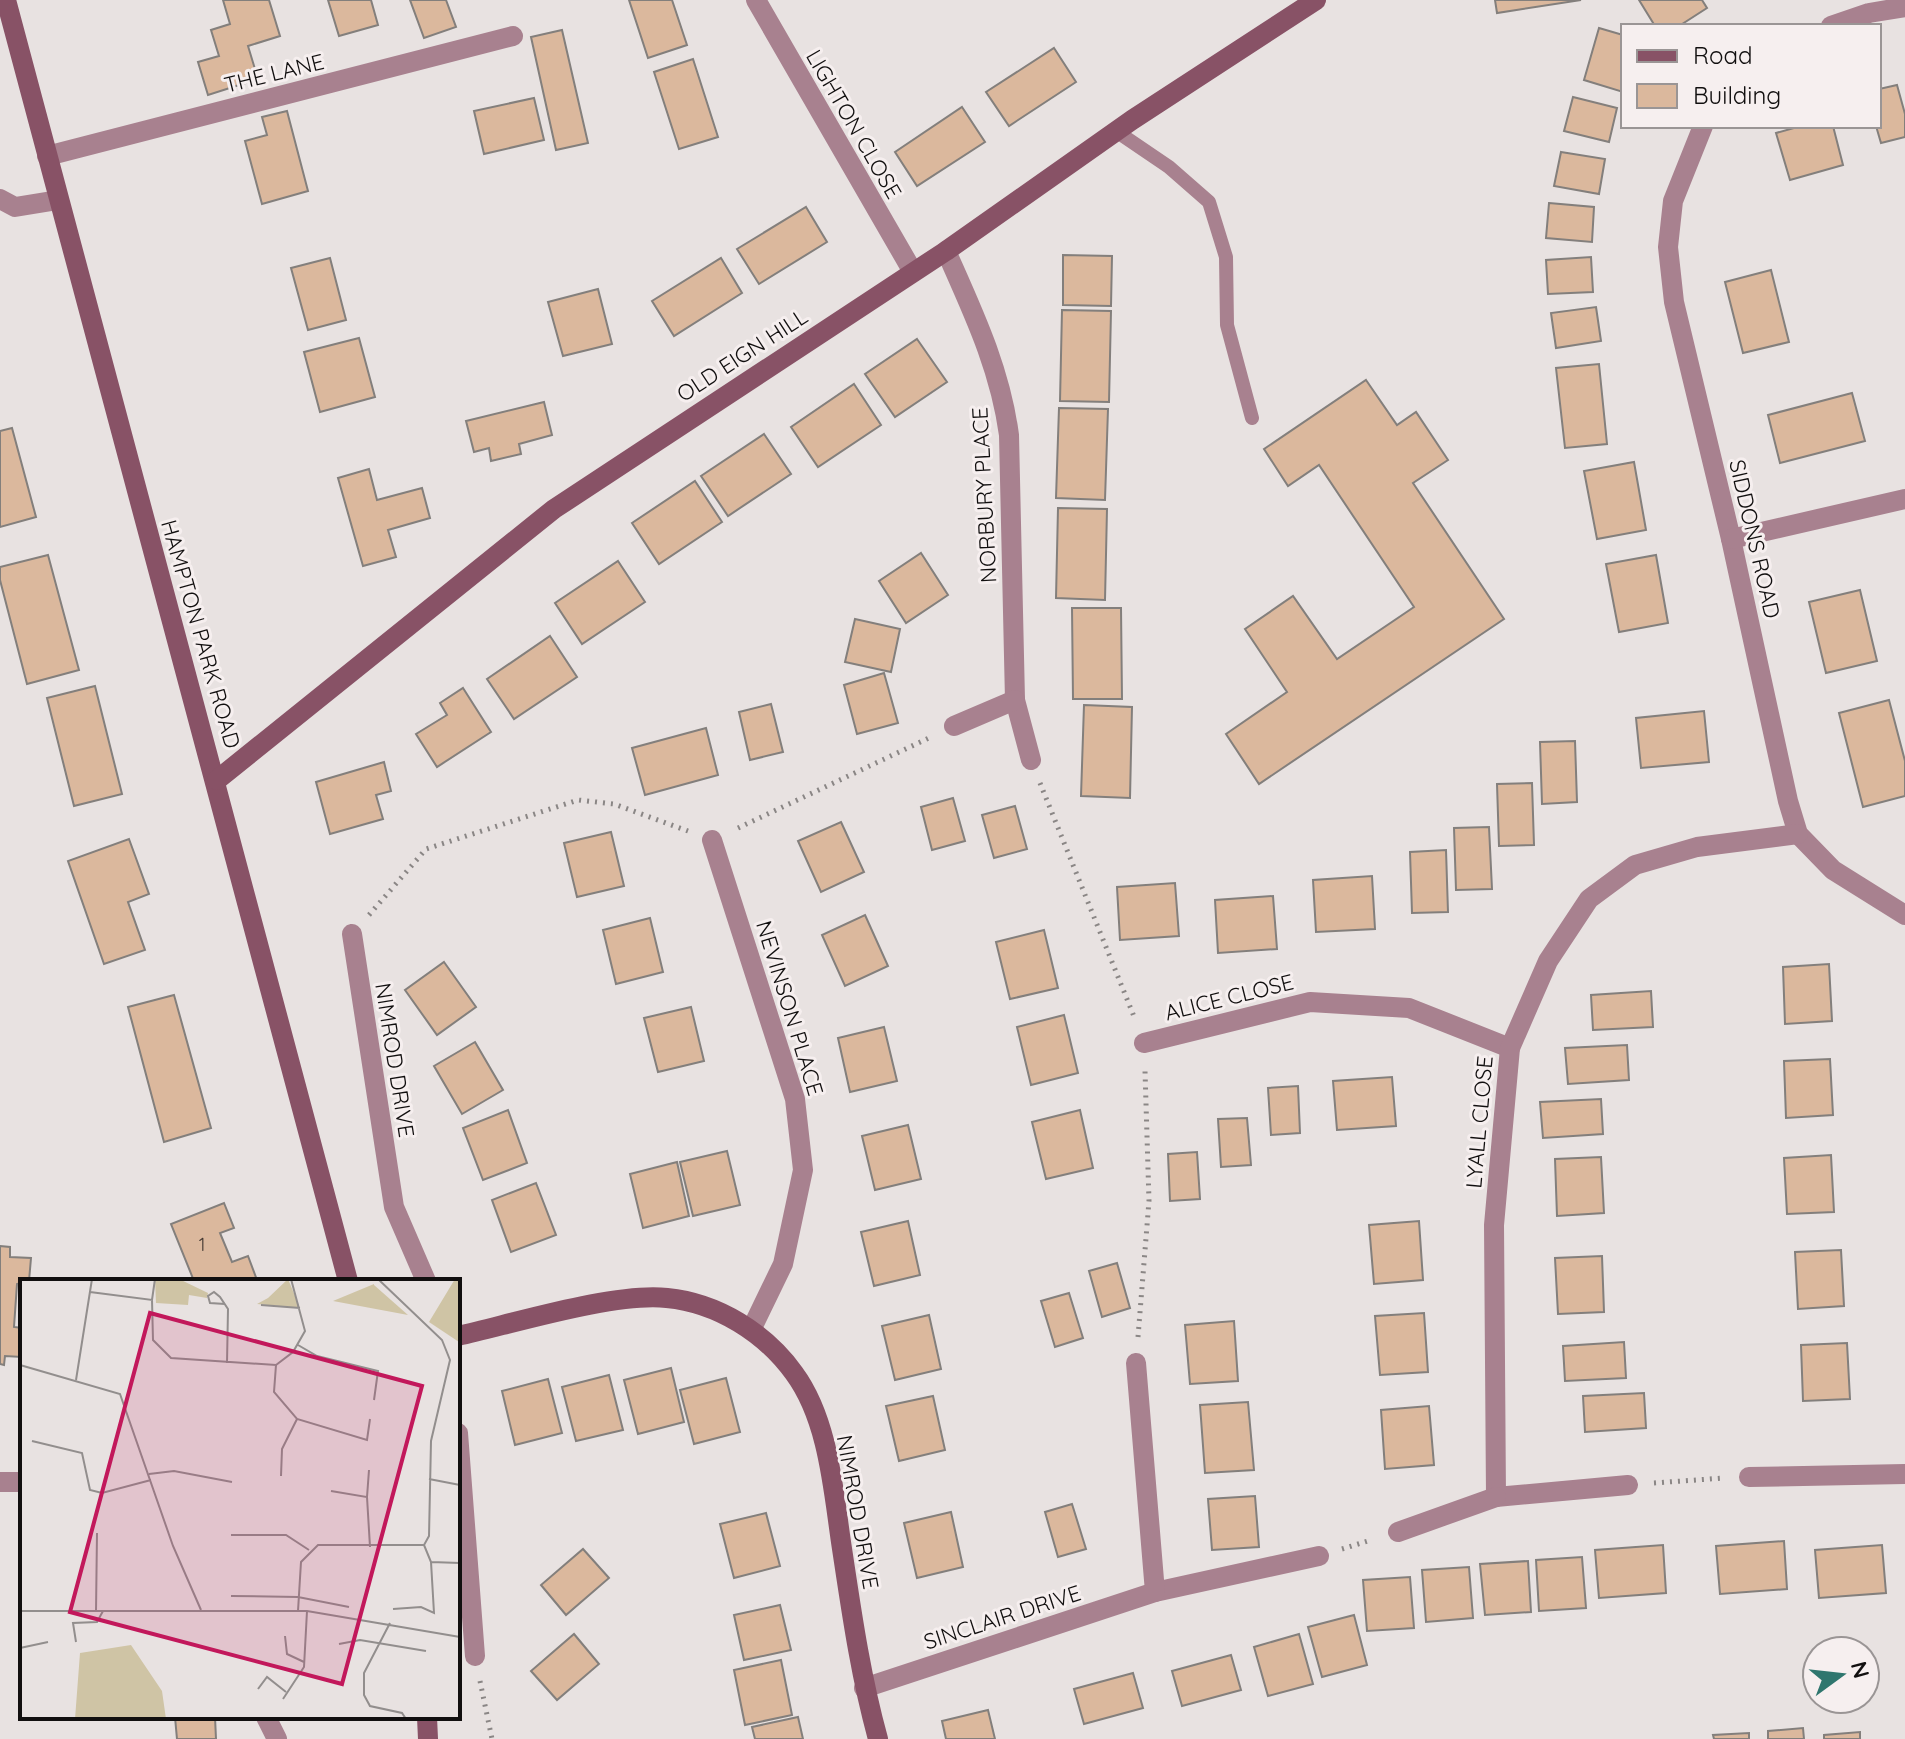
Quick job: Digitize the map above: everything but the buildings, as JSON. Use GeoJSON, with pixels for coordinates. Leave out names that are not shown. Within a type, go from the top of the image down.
{"type":"FeatureCollection","features":[{"type":"Feature","properties":{"kind":"street","name":"HAMPTON PARK ROAD"},"geometry":{"type":"LineString","coordinates":[[6,0],[217,780],[347,1279]]}},
{"type":"Feature","properties":{"kind":"street","name":"LIGHTON CLOSE"},"geometry":{"type":"LineString","coordinates":[[756,0],[913,272]]}},
{"type":"Feature","properties":{"kind":"street","name":"OLD EIGN HILL"},"geometry":{"type":"LineString","coordinates":[[217,780],[554,509],[946,251],[1116,131],[1316,0]]}},
{"type":"Feature","properties":{"kind":"street"},"geometry":{"type":"LineString","coordinates":[[1837,24],[1869,13],[1905,7]]}},
{"type":"Feature","properties":{"kind":"street","name":"THE LANE"},"geometry":{"type":"LineString","coordinates":[[47,156],[513,36]]}},
{"type":"Feature","properties":{"kind":"street","name":"SIDDONS ROAD"},"geometry":{"type":"LineString","coordinates":[[1702,128],[1673,201],[1668,247],[1674,302],[1798,834]]}},
{"type":"Feature","properties":{"kind":"street"},"geometry":{"type":"LineString","coordinates":[[0,199],[15,207],[58,200]]}},
{"type":"Feature","properties":{"kind":"street","name":"NORBURY PLACE"},"geometry":{"type":"LineString","coordinates":[[946,251],[991,353],[1004,394],[1009,435],[1015,700],[1031,760]]}},
{"type":"Feature","properties":{"kind":"street"},"geometry":{"type":"LineString","coordinates":[[1731,539],[1905,499]]}},
{"type":"Feature","properties":{"kind":"street"},"geometry":{"type":"LineString","coordinates":[[954,726],[1015,700]]}},
{"type":"Feature","properties":{"kind":"street"},"geometry":{"type":"LineString","coordinates":[[1798,834],[1833,870],[1905,915]]}},
{"type":"Feature","properties":{"kind":"street","name":"LYALL CLOSE"},"geometry":{"type":"LineString","coordinates":[[1496,1497],[1494,1225],[1510,1048],[1548,961],[1589,899],[1635,865],[1697,847],[1798,834]]}},
{"type":"Feature","properties":{"kind":"street","name":"NEVINSON PLACE"},"geometry":{"type":"LineString","coordinates":[[712,840],[795,1099],[803,1170],[783,1264],[752,1328]]}},
{"type":"Feature","properties":{"kind":"street","name":"NIMROD DRIVE"},"geometry":{"type":"LineString","coordinates":[[352,934],[394,1207],[425,1279]]}},
{"type":"Feature","properties":{"kind":"street","name":"ALICE CLOSE"},"geometry":{"type":"LineString","coordinates":[[1144,1043],[1310,1002],[1409,1008],[1510,1048]]}},
{"type":"Feature","properties":{"kind":"street","name":"NIMROD DRIVE"},"geometry":{"type":"LineString","coordinates":[[460,1336],[606,1303],[667,1297],[712,1310],[752,1328],[795,1374],[828,1458],[864,1688],[878,1739]]}},
{"type":"Feature","properties":{"kind":"street"},"geometry":{"type":"LineString","coordinates":[[1136,1363],[1155,1592]]}},
{"type":"Feature","properties":{"kind":"street"},"geometry":{"type":"LineString","coordinates":[[460,1459],[475,1656]]}},
{"type":"Feature","properties":{"kind":"street"},"geometry":{"type":"LineString","coordinates":[[1749,1477],[1905,1474]]}},
{"type":"Feature","properties":{"kind":"street"},"geometry":{"type":"LineString","coordinates":[[1398,1532],[1496,1497],[1628,1485]]}},
{"type":"Feature","properties":{"kind":"street","name":"SINCLAIR DRIVE"},"geometry":{"type":"LineString","coordinates":[[864,1688],[1155,1592],[1319,1556]]}},
{"type":"Feature","properties":{"kind":"street"},"geometry":{"type":"LineString","coordinates":[[267,1719],[277,1739]]}},
{"type":"Feature","properties":{"kind":"street"},"geometry":{"type":"LineString","coordinates":[[427,1719],[428,1739]]}},
{"type":"Feature","properties":{"kind":"lane"},"geometry":{"type":"LineString","coordinates":[[1116,131],[1209,202],[1226,257],[1227,325],[1252,418]]}},
{"type":"Feature","properties":{"kind":"path"},"geometry":{"type":"LineString","coordinates":[[352,934],[426,849],[578,800],[614,804],[712,840],[954,726]]}},
{"type":"Feature","properties":{"kind":"path"},"geometry":{"type":"LineString","coordinates":[[1031,760],[1144,1043],[1149,1201],[1136,1363]]}},
{"type":"Feature","properties":{"kind":"path"},"geometry":{"type":"LineString","coordinates":[[1628,1485],[1749,1477]]}},
{"type":"Feature","properties":{"kind":"path"},"geometry":{"type":"LineString","coordinates":[[1319,1556],[1398,1532]]}},
{"type":"Feature","properties":{"kind":"path"},"geometry":{"type":"LineString","coordinates":[[475,1656],[492,1739]]}}]}
